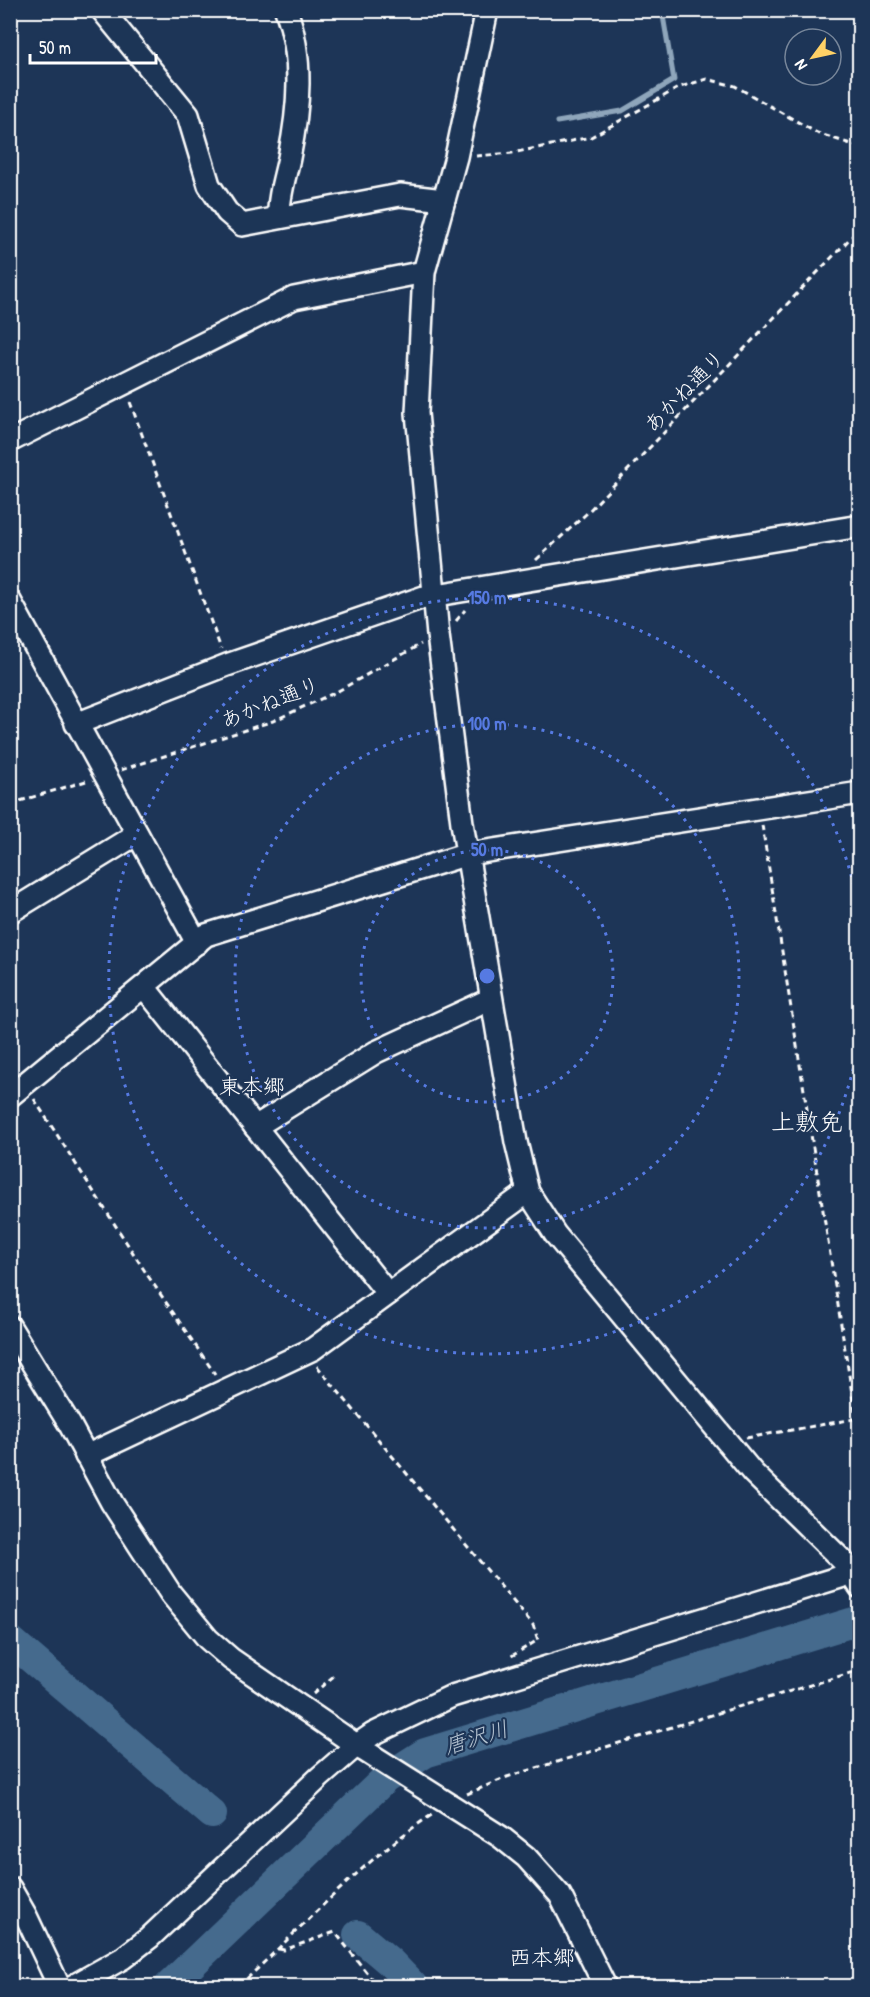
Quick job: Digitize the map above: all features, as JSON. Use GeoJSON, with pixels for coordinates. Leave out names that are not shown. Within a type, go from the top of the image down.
{"type":"FeatureCollection","features":[{"type":"Feature","properties":{"kind":"street"},"geometry":{"type":"LineString","coordinates":[[102,10],[188,115],[209,185],[227,212],[242,225],[400,195],[444,200]]}},
{"type":"Feature","properties":{"kind":"street"},"geometry":{"type":"LineString","coordinates":[[279,218],[295,129],[298,85],[296,51],[286,10]]}},
{"type":"Feature","properties":{"kind":"street"},"geometry":{"type":"LineString","coordinates":[[73,1986],[123,1958],[149,1938],[361,1748],[452,1696],[857,1579],[828,1546],[753,1473],[555,1234],[528,1192],[516,1142],[468,854],[434,596],[417,413],[424,272],[456,157],[486,10]]}},
{"type":"Feature","properties":{"kind":"street"},"geometry":{"type":"LineString","coordinates":[[17,438],[294,298],[424,272]]}},
{"type":"Feature","properties":{"kind":"street"},"geometry":{"type":"LineString","coordinates":[[76,724],[227,664],[398,604],[434,596],[860,526]]}},
{"type":"Feature","properties":{"kind":"street"},"geometry":{"type":"LineString","coordinates":[[13,613],[197,943]]}},
{"type":"Feature","properties":{"kind":"street"},"geometry":{"type":"LineString","coordinates":[[18,1091],[145,988],[206,935],[468,854],[860,793]]}},
{"type":"Feature","properties":{"kind":"street"},"geometry":{"type":"LineString","coordinates":[[10,912],[137,834]]}},
{"type":"Feature","properties":{"kind":"street"},"geometry":{"type":"LineString","coordinates":[[145,988],[388,1294]]}},
{"type":"Feature","properties":{"kind":"street"},"geometry":{"type":"LineString","coordinates":[[255,1127],[376,1052],[491,999]]}},
{"type":"Feature","properties":{"kind":"street"},"geometry":{"type":"LineString","coordinates":[[86,1456],[306,1353],[528,1192]]}},
{"type":"Feature","properties":{"kind":"street"},"geometry":{"type":"LineString","coordinates":[[10,1327],[18,1359],[86,1456],[112,1503],[171,1594],[208,1639],[231,1659],[361,1748],[501,1837],[544,1875],[560,1895],[605,1986]]}},
{"type":"Feature","properties":{"kind":"street"},"geometry":{"type":"LineString","coordinates":[[10,1888],[59,1986]]}},
{"type":"Feature","properties":{"kind":"path"},"geometry":{"type":"LineString","coordinates":[[456,157],[512,153],[591,137],[680,87],[707,79],[735,86],[817,133],[860,147]]}},
{"type":"Feature","properties":{"kind":"path","name":"あかね通り"},"geometry":{"type":"LineString","coordinates":[[534,562],[586,514],[860,228]]}},
{"type":"Feature","properties":{"kind":"path"},"geometry":{"type":"LineString","coordinates":[[124,383],[227,664]]}},
{"type":"Feature","properties":{"kind":"path","name":"あかね通り"},"geometry":{"type":"LineString","coordinates":[[114,772],[273,721],[338,691],[429,639]]}},
{"type":"Feature","properties":{"kind":"path"},"geometry":{"type":"LineString","coordinates":[[10,804],[95,778]]}},
{"type":"Feature","properties":{"kind":"path"},"geometry":{"type":"LineString","coordinates":[[727,1441],[858,1419],[760,808]]}},
{"type":"Feature","properties":{"kind":"path"},"geometry":{"type":"LineString","coordinates":[[18,1091],[227,1390]]}},
{"type":"Feature","properties":{"kind":"path"},"geometry":{"type":"LineString","coordinates":[[306,1353],[533,1625],[538,1640],[504,1661]]}},
{"type":"Feature","properties":{"kind":"path"},"geometry":{"type":"LineString","coordinates":[[239,1986],[342,1886],[445,1801],[507,1776],[860,1670]]}},
{"type":"Feature","properties":{"kind":"path"},"geometry":{"type":"LineString","coordinates":[[300,1706],[336,1674]]}},
{"type":"Feature","properties":{"kind":"path"},"geometry":{"type":"LineString","coordinates":[[279,1949],[284,1950],[334,1932],[377,1986]]}},
{"type":"Feature","properties":{"kind":"waterway"},"geometry":{"type":"LineString","coordinates":[[557,122],[622,111],[674,80],[662,10]]}},
{"type":"Feature","properties":{"kind":"waterway","name":"唐沢川"},"geometry":{"type":"LineString","coordinates":[[169,1986],[386,1778],[425,1753],[860,1620]]}},
{"type":"Feature","properties":{"kind":"waterway"},"geometry":{"type":"LineString","coordinates":[[10,1640],[212,1814]]}},
{"type":"Feature","properties":{"kind":"waterway"},"geometry":{"type":"LineString","coordinates":[[358,1935],[390,1962],[413,1986]]}},
{"type":"Feature","properties":{"kind":"district","name":"東本郷"},"geometry":{"type":"Point","coordinates":[252,1086]}},
{"type":"Feature","properties":{"kind":"district","name":"上敷免"},"geometry":{"type":"Point","coordinates":[807,1121]}},
{"type":"Feature","properties":{"kind":"district","name":"西本郷"},"geometry":{"type":"Point","coordinates":[542,1957]}}]}
